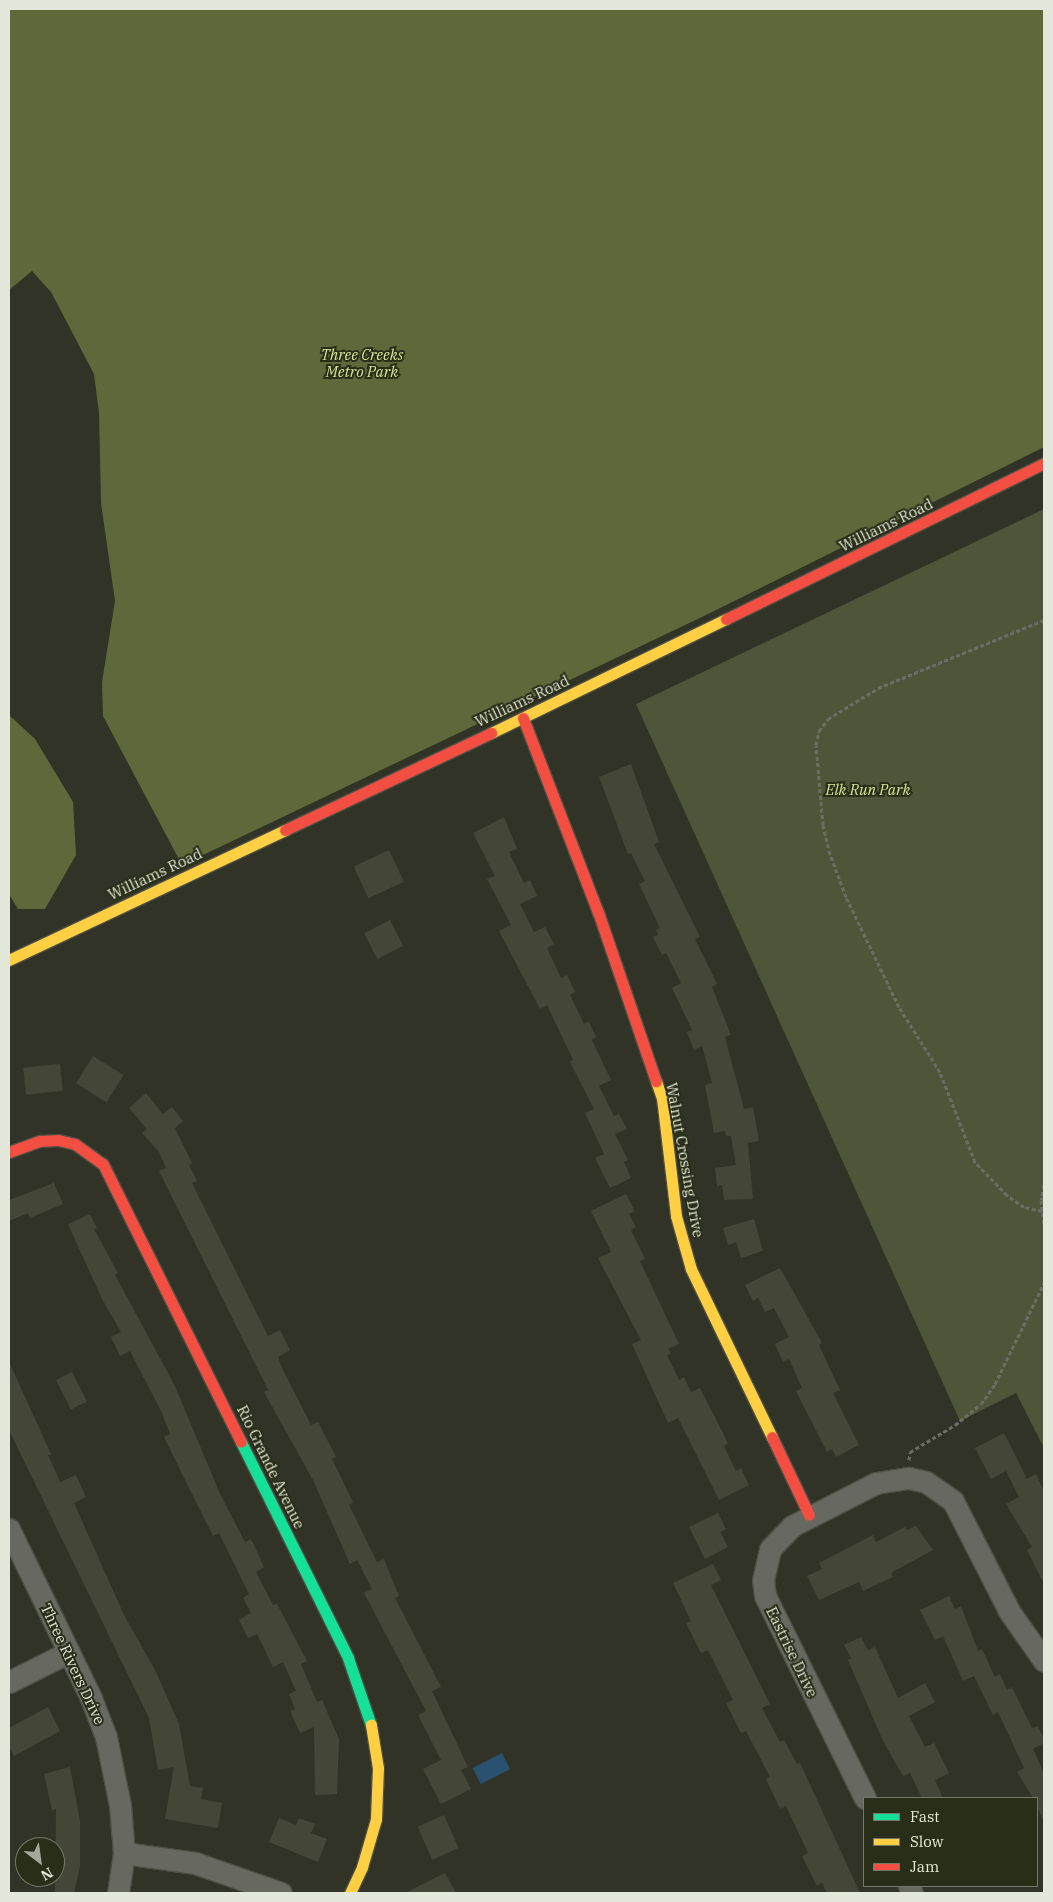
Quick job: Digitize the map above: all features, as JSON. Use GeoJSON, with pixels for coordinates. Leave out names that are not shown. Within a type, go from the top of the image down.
{"type":"FeatureCollection","features":[{"type":"Feature","properties":{"kind":"street","name":"Williams Road"},"geometry":{"type":"LineString","coordinates":[[9,960],[523,718],[1044,463]]}},
{"type":"Feature","properties":{"kind":"street","name":"Walnut Crossing Drive"},"geometry":{"type":"LineString","coordinates":[[523,718],[598,912],[660,1089],[676,1216],[691,1269],[809,1515]]}},
{"type":"Feature","properties":{"kind":"street","name":"Rio Grande Avenue"},"geometry":{"type":"LineString","coordinates":[[9,1152],[40,1141],[58,1140],[75,1144],[103,1164],[348,1658],[372,1727],[378,1768],[376,1819],[362,1867],[350,1893]]}},
{"type":"Feature","properties":{"kind":"street","name":"Eastrise Drive"},"geometry":{"type":"LineString","coordinates":[[865,1797],[765,1596],[762,1580],[770,1549],[792,1526],[809,1515],[876,1483],[909,1478]]}},
{"type":"Feature","properties":{"kind":"street"},"geometry":{"type":"LineString","coordinates":[[909,1478],[926,1482],[953,1501],[1009,1611],[1044,1661]]}},
{"type":"Feature","properties":{"kind":"street","name":"Three Rivers Drive"},"geometry":{"type":"LineString","coordinates":[[9,1529],[69,1652],[106,1737],[120,1805],[124,1853],[118,1893]]}},
{"type":"Feature","properties":{"kind":"street"},"geometry":{"type":"LineString","coordinates":[[9,1682],[69,1652]]}},
{"type":"Feature","properties":{"kind":"street"},"geometry":{"type":"LineString","coordinates":[[124,1853],[195,1863],[281,1893]]}},
{"type":"Feature","properties":{"kind":"path"},"geometry":{"type":"LineString","coordinates":[[1042,1211],[1024,1207],[1007,1195],[974,1162],[940,1072],[899,1007],[846,897],[830,854],[823,825],[816,744],[819,731],[828,719],[878,688],[1044,620]]}},
{"type":"Feature","properties":{"kind":"path"},"geometry":{"type":"LineString","coordinates":[[1044,1185],[1042,1211],[1044,1226]]}},
{"type":"Feature","properties":{"kind":"path"},"geometry":{"type":"LineString","coordinates":[[909,1478],[910,1452],[955,1425],[981,1404],[995,1384],[1044,1283]]}},
{"type":"Feature","properties":{"kind":"green space","name":"Three Creeks Metro Park"},"geometry":{"type":"Polygon","coordinates":[[[9,9],[1044,9],[1044,447],[704,616],[182,865],[103,716],[102,682],[115,601],[101,503],[99,413],[94,374],[51,292],[32,271],[9,290],[9,9]]]}},
{"type":"Feature","properties":{"kind":"green space","name":"Elk Run Park"},"geometry":{"type":"Polygon","coordinates":[[[1044,509],[1044,1448],[1016,1393],[960,1421],[636,704],[1044,509]]]}},
{"type":"Feature","properties":{"kind":"green space"},"geometry":{"type":"Polygon","coordinates":[[[9,715],[35,739],[73,802],[76,855],[45,909],[18,909],[9,894],[9,715]]]}},
{"type":"Feature","properties":{"kind":"water"},"geometry":{"type":"Polygon","coordinates":[[[502,1753],[510,1769],[481,1784],[473,1768],[502,1753]]]}},
{"type":"Feature","properties":{"kind":"building"},"geometry":{"type":"Polygon","coordinates":[[[631,764],[659,842],[654,844],[700,937],[695,939],[717,984],[712,987],[731,1035],[725,1037],[744,1109],[753,1107],[759,1141],[748,1143],[753,1199],[724,1200],[722,1185],[717,1186],[715,1168],[736,1165],[731,1136],[726,1136],[725,1131],[714,1133],[705,1085],[712,1083],[702,1046],[694,1050],[687,1032],[692,1030],[672,988],[681,983],[666,953],[662,955],[653,937],[658,935],[656,930],[660,928],[639,884],[645,881],[631,853],[628,854],[599,777],[631,764]]]}},
{"type":"Feature","properties":{"kind":"building"},"geometry":{"type":"Polygon","coordinates":[[[504,817],[517,849],[509,852],[524,883],[530,880],[537,896],[520,904],[534,932],[545,927],[554,944],[547,948],[561,978],[567,975],[575,992],[570,995],[584,1024],[589,1022],[596,1037],[592,1040],[611,1080],[599,1086],[614,1116],[619,1114],[627,1129],[615,1134],[628,1160],[624,1162],[631,1178],[610,1188],[595,1158],[604,1154],[585,1113],[594,1109],[570,1062],[573,1060],[547,1005],[540,1009],[499,931],[511,925],[487,879],[495,876],[473,833],[504,817]]]}},
{"type":"Feature","properties":{"kind":"building"},"geometry":{"type":"Polygon","coordinates":[[[389,850],[404,882],[368,898],[354,866],[389,850]]]}},
{"type":"Feature","properties":{"kind":"building"},"geometry":{"type":"Polygon","coordinates":[[[390,920],[403,946],[377,959],[364,933],[390,920]]]}},
{"type":"Feature","properties":{"kind":"building"},"geometry":{"type":"Polygon","coordinates":[[[93,1056],[124,1075],[107,1102],[76,1083],[93,1056]]]}},
{"type":"Feature","properties":{"kind":"building"},"geometry":{"type":"Polygon","coordinates":[[[60,1064],[63,1091],[26,1095],[23,1068],[60,1064]]]}},
{"type":"Feature","properties":{"kind":"building"},"geometry":{"type":"Polygon","coordinates":[[[146,1093],[163,1114],[172,1107],[183,1121],[175,1128],[192,1163],[189,1165],[197,1181],[192,1183],[268,1336],[280,1330],[290,1350],[278,1357],[282,1368],[311,1425],[318,1422],[336,1457],[332,1459],[353,1502],[349,1505],[377,1562],[384,1559],[399,1596],[395,1598],[441,1687],[432,1691],[468,1767],[461,1770],[471,1789],[441,1804],[423,1769],[441,1760],[418,1715],[426,1711],[364,1593],[372,1589],[357,1560],[350,1564],[313,1480],[264,1392],[268,1390],[159,1171],[166,1168],[159,1152],[142,1133],[147,1129],[129,1108],[146,1093]]]}},
{"type":"Feature","properties":{"kind":"building"},"geometry":{"type":"Polygon","coordinates":[[[54,1183],[63,1204],[30,1218],[28,1213],[9,1221],[9,1200],[54,1183]]]}},
{"type":"Feature","properties":{"kind":"building"},"geometry":{"type":"Polygon","coordinates":[[[626,1194],[635,1211],[629,1214],[636,1227],[631,1230],[645,1259],[640,1261],[679,1344],[668,1349],[671,1354],[667,1355],[679,1380],[684,1377],[691,1392],[700,1388],[728,1443],[724,1446],[736,1471],[741,1468],[749,1485],[719,1500],[678,1418],[668,1423],[632,1344],[641,1340],[598,1258],[611,1252],[591,1211],[626,1194]]]}},
{"type":"Feature","properties":{"kind":"building"},"geometry":{"type":"Polygon","coordinates":[[[90,1214],[97,1228],[94,1229],[118,1273],[115,1275],[174,1384],[221,1496],[245,1542],[251,1539],[264,1567],[256,1572],[273,1605],[277,1604],[307,1661],[301,1664],[317,1702],[322,1700],[339,1739],[337,1794],[315,1795],[314,1727],[300,1733],[290,1711],[295,1709],[289,1694],[296,1691],[283,1662],[273,1667],[257,1634],[248,1638],[239,1620],[251,1613],[243,1598],[249,1594],[219,1533],[213,1536],[182,1474],[164,1437],[170,1434],[161,1411],[130,1351],[120,1356],[111,1337],[121,1332],[102,1299],[68,1224],[90,1214]]]}},
{"type":"Feature","properties":{"kind":"building"},"geometry":{"type":"Polygon","coordinates":[[[754,1219],[763,1251],[741,1258],[736,1242],[728,1245],[723,1228],[754,1219]]]}},
{"type":"Feature","properties":{"kind":"building"},"geometry":{"type":"Polygon","coordinates":[[[780,1268],[822,1343],[819,1345],[840,1390],[833,1393],[859,1445],[836,1457],[832,1449],[827,1452],[796,1391],[802,1388],[789,1359],[783,1362],[775,1344],[789,1337],[774,1308],[765,1312],[758,1298],[753,1301],[745,1285],[780,1268]]]}},
{"type":"Feature","properties":{"kind":"building"},"geometry":{"type":"Polygon","coordinates":[[[9,1362],[51,1454],[48,1455],[60,1482],[76,1475],[86,1497],[74,1503],[124,1615],[155,1670],[179,1724],[190,1786],[203,1788],[201,1799],[222,1803],[218,1828],[165,1819],[174,1767],[158,1770],[149,1718],[9,1430],[9,1362]]]}},
{"type":"Feature","properties":{"kind":"building"},"geometry":{"type":"Polygon","coordinates":[[[72,1372],[87,1401],[71,1410],[56,1380],[72,1372]]]}},
{"type":"Feature","properties":{"kind":"building"},"geometry":{"type":"Polygon","coordinates":[[[1004,1433],[1027,1479],[1036,1474],[1044,1491],[1044,1584],[1027,1550],[1032,1547],[1006,1504],[1019,1497],[1006,1471],[991,1479],[975,1448],[1004,1433]]]}},
{"type":"Feature","properties":{"kind":"building"},"geometry":{"type":"Polygon","coordinates":[[[718,1513],[726,1529],[720,1532],[728,1547],[705,1559],[689,1527],[718,1513]]]}},
{"type":"Feature","properties":{"kind":"building"},"geometry":{"type":"Polygon","coordinates":[[[916,1526],[933,1550],[891,1573],[893,1577],[863,1591],[859,1582],[819,1600],[807,1576],[822,1569],[819,1563],[873,1535],[876,1542],[905,1527],[907,1530],[916,1526]]]}},
{"type":"Feature","properties":{"kind":"building"},"geometry":{"type":"Polygon","coordinates":[[[713,1564],[721,1580],[711,1585],[770,1704],[762,1708],[780,1742],[784,1740],[797,1764],[800,1763],[860,1893],[827,1893],[822,1883],[817,1886],[802,1856],[808,1853],[786,1806],[780,1809],[766,1779],[770,1777],[746,1731],[741,1733],[726,1703],[733,1700],[708,1650],[701,1653],[686,1623],[691,1621],[673,1583],[713,1564]]]}},
{"type":"Feature","properties":{"kind":"building"},"geometry":{"type":"Polygon","coordinates":[[[949,1596],[955,1609],[961,1606],[978,1651],[982,1649],[995,1677],[1000,1674],[1007,1690],[1012,1687],[1032,1728],[1038,1726],[1044,1743],[1033,1749],[1044,1773],[1044,1822],[1038,1809],[1038,1797],[1032,1797],[1017,1772],[1024,1768],[998,1712],[993,1715],[974,1676],[963,1681],[943,1636],[935,1640],[920,1610],[949,1596]]]}},
{"type":"Feature","properties":{"kind":"building"},"geometry":{"type":"Polygon","coordinates":[[[861,1637],[868,1650],[875,1647],[898,1698],[925,1683],[935,1702],[909,1716],[925,1747],[934,1743],[949,1773],[935,1780],[943,1797],[922,1797],[910,1773],[903,1776],[883,1741],[848,1660],[851,1658],[844,1645],[861,1637]]]}},
{"type":"Feature","properties":{"kind":"building"},"geometry":{"type":"Polygon","coordinates":[[[48,1707],[60,1731],[14,1756],[9,1747],[9,1728],[48,1707]]]}},
{"type":"Feature","properties":{"kind":"building"},"geometry":{"type":"Polygon","coordinates":[[[70,1767],[80,1821],[80,1866],[74,1893],[55,1893],[55,1887],[65,1887],[65,1837],[56,1837],[56,1809],[52,1810],[44,1774],[70,1767]]]}},
{"type":"Feature","properties":{"kind":"building"},"geometry":{"type":"Polygon","coordinates":[[[444,1815],[459,1848],[432,1860],[418,1827],[444,1815]]]}},
{"type":"Feature","properties":{"kind":"building"},"geometry":{"type":"Polygon","coordinates":[[[279,1818],[296,1825],[299,1818],[315,1824],[311,1833],[327,1839],[318,1862],[269,1842],[279,1818]]]}},
{"type":"Feature","properties":{"kind":"building"},"geometry":{"type":"Polygon","coordinates":[[[445,1873],[456,1893],[405,1893],[445,1873]]]}},
{"type":"Feature","properties":{"kind":"traffic: fast"},"geometry":{"type":"LineString","coordinates":[[241,1442],[348,1658],[371,1725]]}},
{"type":"Feature","properties":{"kind":"traffic: slow"},"geometry":{"type":"LineString","coordinates":[[491,733],[726,619]]}},
{"type":"Feature","properties":{"kind":"traffic: slow"},"geometry":{"type":"LineString","coordinates":[[9,960],[285,830]]}},
{"type":"Feature","properties":{"kind":"traffic: slow"},"geometry":{"type":"LineString","coordinates":[[656,1081],[662,1098],[676,1216],[691,1269],[772,1437]]}},
{"type":"Feature","properties":{"kind":"traffic: slow"},"geometry":{"type":"LineString","coordinates":[[350,1893],[362,1867],[376,1819],[378,1768],[371,1725]]}},
{"type":"Feature","properties":{"kind":"traffic: jam"},"geometry":{"type":"LineString","coordinates":[[726,619],[1044,463]]}},
{"type":"Feature","properties":{"kind":"traffic: jam"},"geometry":{"type":"LineString","coordinates":[[523,718],[598,912],[656,1081]]}},
{"type":"Feature","properties":{"kind":"traffic: jam"},"geometry":{"type":"LineString","coordinates":[[285,830],[491,733]]}},
{"type":"Feature","properties":{"kind":"traffic: jam"},"geometry":{"type":"LineString","coordinates":[[9,1152],[40,1141],[58,1140],[75,1144],[103,1164],[241,1442]]}},
{"type":"Feature","properties":{"kind":"traffic: jam"},"geometry":{"type":"LineString","coordinates":[[772,1437],[809,1515]]}}]}
